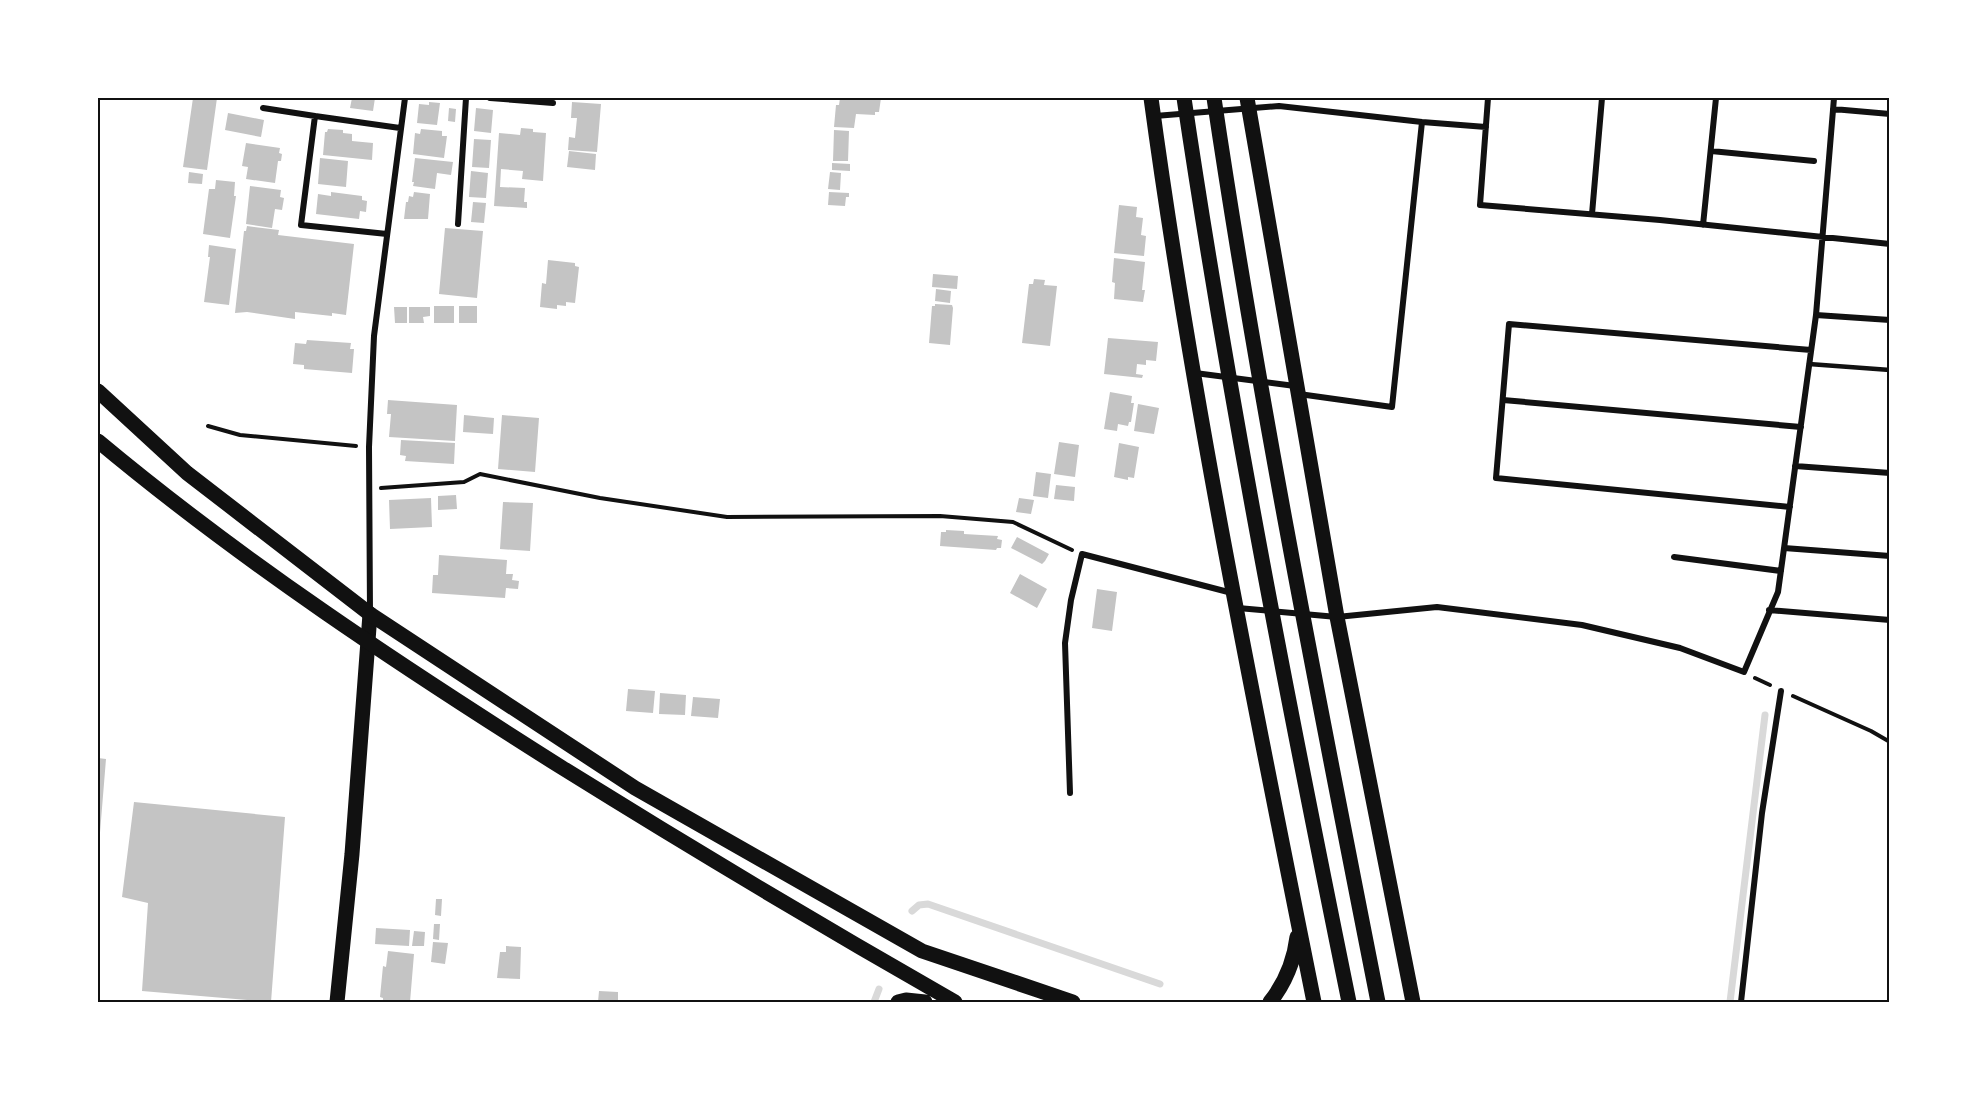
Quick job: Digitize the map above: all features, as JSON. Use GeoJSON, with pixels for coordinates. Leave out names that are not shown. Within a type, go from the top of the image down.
{"type":"FeatureCollection","features":[{"type":"Feature","properties":{"kind":"main road"},"geometry":{"type":"LineString","coordinates":[[1151,98],[1194,373],[1234,601],[1314,1002]]}},
{"type":"Feature","properties":{"kind":"main road"},"geometry":{"type":"LineString","coordinates":[[1184,98],[1236,420],[1297,744],[1349,1002]]}},
{"type":"Feature","properties":{"kind":"main road"},"geometry":{"type":"LineString","coordinates":[[1214,98],[1236,247],[1265,412],[1378,1002]]}},
{"type":"Feature","properties":{"kind":"main road"},"geometry":{"type":"LineString","coordinates":[[1248,102],[1337,617],[1413,1002]]}},
{"type":"Feature","properties":{"kind":"main road"},"geometry":{"type":"LineString","coordinates":[[98,391],[187,473],[370,614],[635,788],[922,951],[1073,1002]]}},
{"type":"Feature","properties":{"kind":"main road"},"geometry":{"type":"LineString","coordinates":[[98,441],[152,486],[250,560],[437,689],[596,789],[850,942],[955,1002]]}},
{"type":"Feature","properties":{"kind":"main road"},"geometry":{"type":"LineString","coordinates":[[337,1002],[352,854],[370,614]]}},
{"type":"Feature","properties":{"kind":"main road"},"geometry":{"type":"LineString","coordinates":[[1270,1002],[1284,981],[1291,965],[1299,928]]}},
{"type":"Feature","properties":{"kind":"main road"},"geometry":{"type":"LineString","coordinates":[[898,1002],[906,1000],[925,1002]]}},
{"type":"Feature","properties":{"kind":"street"},"geometry":{"type":"LineString","coordinates":[[370,614],[368,489],[374,336],[405,98]]}},
{"type":"Feature","properties":{"kind":"street"},"geometry":{"type":"LineString","coordinates":[[458,224],[466,98]]}},
{"type":"Feature","properties":{"kind":"street"},"geometry":{"type":"LineString","coordinates":[[489,98],[553,103]]}},
{"type":"Feature","properties":{"kind":"street"},"geometry":{"type":"LineString","coordinates":[[1488,98],[1479,205],[1890,244]]}},
{"type":"Feature","properties":{"kind":"street"},"geometry":{"type":"LineString","coordinates":[[1592,214],[1602,98]]}},
{"type":"Feature","properties":{"kind":"street"},"geometry":{"type":"LineString","coordinates":[[1703,225],[1716,98]]}},
{"type":"Feature","properties":{"kind":"street"},"geometry":{"type":"LineString","coordinates":[[1070,793],[1065,643],[1071,600],[1082,554],[1234,601],[1337,617],[1437,607],[1582,625],[1680,648],[1744,672],[1778,592],[1816,315],[1834,98]]}},
{"type":"Feature","properties":{"kind":"street"},"geometry":{"type":"LineString","coordinates":[[1153,116],[1248,102],[1486,127]]}},
{"type":"Feature","properties":{"kind":"street"},"geometry":{"type":"LineString","coordinates":[[263,108],[400,128]]}},
{"type":"Feature","properties":{"kind":"street"},"geometry":{"type":"LineString","coordinates":[[1833,109],[1890,114]]}},
{"type":"Feature","properties":{"kind":"street"},"geometry":{"type":"LineString","coordinates":[[315,116],[302,225],[387,234]]}},
{"type":"Feature","properties":{"kind":"street"},"geometry":{"type":"LineString","coordinates":[[1194,373],[1392,407],[1422,122]]}},
{"type":"Feature","properties":{"kind":"street"},"geometry":{"type":"LineString","coordinates":[[1711,151],[1814,161]]}},
{"type":"Feature","properties":{"kind":"street"},"geometry":{"type":"LineString","coordinates":[[1816,315],[1890,320]]}},
{"type":"Feature","properties":{"kind":"street"},"geometry":{"type":"LineString","coordinates":[[1790,507],[1496,478],[1509,324],[1811,350]]}},
{"type":"Feature","properties":{"kind":"street"},"geometry":{"type":"LineString","coordinates":[[1503,400],[1801,427]]}},
{"type":"Feature","properties":{"kind":"street"},"geometry":{"type":"LineString","coordinates":[[1795,466],[1890,473]]}},
{"type":"Feature","properties":{"kind":"street"},"geometry":{"type":"LineString","coordinates":[[1784,548],[1890,556]]}},
{"type":"Feature","properties":{"kind":"street"},"geometry":{"type":"LineString","coordinates":[[1674,557],[1781,571]]}},
{"type":"Feature","properties":{"kind":"street"},"geometry":{"type":"LineString","coordinates":[[1769,610],[1890,620]]}},
{"type":"Feature","properties":{"kind":"street"},"geometry":{"type":"LineString","coordinates":[[1741,1002],[1762,813],[1781,691]]}},
{"type":"Feature","properties":{"kind":"lane"},"geometry":{"type":"LineString","coordinates":[[1809,364],[1890,370]]}},
{"type":"Feature","properties":{"kind":"path"},"geometry":{"type":"LineString","coordinates":[[208,426],[240,435],[369,447]]}},
{"type":"Feature","properties":{"kind":"path"},"geometry":{"type":"LineString","coordinates":[[368,489],[464,482],[480,474],[600,498],[727,517],[940,516],[1013,522],[1082,554]]}},
{"type":"Feature","properties":{"kind":"path"},"geometry":{"type":"LineString","coordinates":[[1744,672],[1890,742]]}},
{"type":"Feature","properties":{"kind":"building"},"geometry":{"type":"Polygon","coordinates":[[[193,98],[217,98],[207,170],[183,167],[193,98]]]}},
{"type":"Feature","properties":{"kind":"building"},"geometry":{"type":"Polygon","coordinates":[[[352,98],[375,98],[373,111],[350,108],[352,98]]]}},
{"type":"Feature","properties":{"kind":"building"},"geometry":{"type":"Polygon","coordinates":[[[840,98],[881,98],[879,112],[875,112],[875,115],[856,114],[854,128],[834,127],[836,105],[839,105],[840,98]]]}},
{"type":"Feature","properties":{"kind":"building"},"geometry":{"type":"Polygon","coordinates":[[[429,102],[440,103],[437,125],[417,123],[419,104],[429,105],[429,102]]]}},
{"type":"Feature","properties":{"kind":"building"},"geometry":{"type":"Polygon","coordinates":[[[572,102],[601,104],[597,152],[568,150],[569,137],[575,138],[577,118],[571,118],[572,102]]]}},
{"type":"Feature","properties":{"kind":"building"},"geometry":{"type":"Polygon","coordinates":[[[449,108],[456,109],[455,122],[448,121],[449,108]]]}},
{"type":"Feature","properties":{"kind":"building"},"geometry":{"type":"Polygon","coordinates":[[[476,108],[493,110],[491,133],[474,131],[476,108]]]}},
{"type":"Feature","properties":{"kind":"building"},"geometry":{"type":"Polygon","coordinates":[[[228,113],[264,120],[261,137],[225,130],[228,113]]]}},
{"type":"Feature","properties":{"kind":"building"},"geometry":{"type":"Polygon","coordinates":[[[521,128],[546,133],[543,181],[522,179],[523,171],[501,169],[500,187],[525,188],[524,202],[527,202],[527,208],[494,206],[499,133],[520,135],[521,128]]]}},
{"type":"Feature","properties":{"kind":"building"},"geometry":{"type":"Polygon","coordinates":[[[328,129],[343,130],[343,133],[352,134],[352,141],[373,143],[372,160],[323,155],[325,132],[328,129]]]}},
{"type":"Feature","properties":{"kind":"building"},"geometry":{"type":"Polygon","coordinates":[[[421,129],[442,131],[442,136],[447,136],[444,158],[413,154],[415,133],[420,134],[421,129]]]}},
{"type":"Feature","properties":{"kind":"building"},"geometry":{"type":"Polygon","coordinates":[[[834,130],[849,131],[848,161],[833,161],[834,130]]]}},
{"type":"Feature","properties":{"kind":"building"},"geometry":{"type":"Polygon","coordinates":[[[474,139],[491,140],[489,168],[472,167],[474,139]]]}},
{"type":"Feature","properties":{"kind":"building"},"geometry":{"type":"Polygon","coordinates":[[[246,143],[280,148],[281,161],[278,161],[275,183],[246,179],[248,167],[242,166],[246,143]]]}},
{"type":"Feature","properties":{"kind":"building"},"geometry":{"type":"Polygon","coordinates":[[[569,151],[596,154],[595,170],[567,167],[569,151]]]}},
{"type":"Feature","properties":{"kind":"building"},"geometry":{"type":"Polygon","coordinates":[[[320,158],[348,161],[346,187],[318,184],[320,158]]]}},
{"type":"Feature","properties":{"kind":"building"},"geometry":{"type":"Polygon","coordinates":[[[415,158],[453,162],[451,175],[437,173],[435,189],[413,186],[415,158]]]}},
{"type":"Feature","properties":{"kind":"building"},"geometry":{"type":"Polygon","coordinates":[[[832,163],[850,164],[850,171],[832,170],[832,163]]]}},
{"type":"Feature","properties":{"kind":"building"},"geometry":{"type":"Polygon","coordinates":[[[471,171],[488,173],[486,198],[469,197],[471,171]]]}},
{"type":"Feature","properties":{"kind":"building"},"geometry":{"type":"Polygon","coordinates":[[[189,172],[203,174],[202,184],[188,183],[189,172]]]}},
{"type":"Feature","properties":{"kind":"building"},"geometry":{"type":"Polygon","coordinates":[[[830,172],[841,173],[840,190],[828,189],[830,172]]]}},
{"type":"Feature","properties":{"kind":"building"},"geometry":{"type":"Polygon","coordinates":[[[216,180],[235,182],[234,196],[236,196],[230,238],[203,234],[209,189],[215,189],[216,180]]]}},
{"type":"Feature","properties":{"kind":"building"},"geometry":{"type":"Polygon","coordinates":[[[250,186],[281,190],[280,197],[284,198],[282,210],[275,209],[272,228],[246,224],[250,186]]]}},
{"type":"Feature","properties":{"kind":"building"},"geometry":{"type":"Polygon","coordinates":[[[331,192],[362,196],[362,200],[367,201],[366,212],[360,211],[359,219],[316,214],[318,194],[331,196],[331,192]]]}},
{"type":"Feature","properties":{"kind":"building"},"geometry":{"type":"Polygon","coordinates":[[[414,192],[430,194],[428,219],[404,219],[406,202],[409,196],[413,197],[414,192]]]}},
{"type":"Feature","properties":{"kind":"building"},"geometry":{"type":"Polygon","coordinates":[[[829,192],[849,193],[845,206],[828,205],[829,192]]]}},
{"type":"Feature","properties":{"kind":"building"},"geometry":{"type":"Polygon","coordinates":[[[473,202],[486,203],[484,223],[471,222],[473,202]]]}},
{"type":"Feature","properties":{"kind":"building"},"geometry":{"type":"Polygon","coordinates":[[[1119,205],[1137,207],[1136,217],[1143,218],[1141,235],[1146,236],[1144,256],[1114,253],[1119,205]]]}},
{"type":"Feature","properties":{"kind":"building"},"geometry":{"type":"Polygon","coordinates":[[[247,226],[279,230],[278,235],[354,244],[346,315],[332,313],[332,316],[295,312],[295,319],[247,312],[235,313],[244,231],[247,226]]]}},
{"type":"Feature","properties":{"kind":"building"},"geometry":{"type":"Polygon","coordinates":[[[445,228],[483,231],[477,298],[439,294],[445,228]]]}},
{"type":"Feature","properties":{"kind":"building"},"geometry":{"type":"Polygon","coordinates":[[[209,245],[236,249],[229,305],[204,302],[210,257],[208,257],[209,245]]]}},
{"type":"Feature","properties":{"kind":"building"},"geometry":{"type":"Polygon","coordinates":[[[1114,258],[1145,262],[1143,302],[1114,299],[1115,283],[1112,282],[1114,258]]]}},
{"type":"Feature","properties":{"kind":"building"},"geometry":{"type":"Polygon","coordinates":[[[548,260],[575,263],[575,266],[579,267],[575,303],[566,302],[566,306],[557,305],[557,309],[540,307],[542,283],[546,284],[548,260]]]}},
{"type":"Feature","properties":{"kind":"building"},"geometry":{"type":"Polygon","coordinates":[[[933,274],[958,276],[957,289],[932,287],[933,274]]]}},
{"type":"Feature","properties":{"kind":"building"},"geometry":{"type":"Polygon","coordinates":[[[1034,279],[1045,280],[1044,285],[1057,286],[1050,346],[1022,343],[1029,284],[1033,284],[1034,279]]]}},
{"type":"Feature","properties":{"kind":"building"},"geometry":{"type":"Polygon","coordinates":[[[936,289],[951,291],[950,303],[935,301],[936,289]]]}},
{"type":"Feature","properties":{"kind":"building"},"geometry":{"type":"Polygon","coordinates":[[[935,304],[952,305],[950,345],[929,343],[932,306],[935,304]]]}},
{"type":"Feature","properties":{"kind":"building"},"geometry":{"type":"Polygon","coordinates":[[[434,306],[454,306],[454,323],[434,323],[434,306]]]}},
{"type":"Feature","properties":{"kind":"building"},"geometry":{"type":"Polygon","coordinates":[[[459,306],[477,306],[477,323],[459,323],[459,306]]]}},
{"type":"Feature","properties":{"kind":"building"},"geometry":{"type":"Polygon","coordinates":[[[394,307],[407,307],[407,323],[395,323],[394,307]]]}},
{"type":"Feature","properties":{"kind":"building"},"geometry":{"type":"Polygon","coordinates":[[[409,307],[430,307],[430,316],[423,317],[424,323],[409,323],[409,307]]]}},
{"type":"Feature","properties":{"kind":"building"},"geometry":{"type":"Polygon","coordinates":[[[1108,338],[1158,342],[1156,361],[1146,360],[1146,365],[1137,364],[1136,374],[1143,375],[1142,378],[1104,374],[1108,338]]]}},
{"type":"Feature","properties":{"kind":"building"},"geometry":{"type":"Polygon","coordinates":[[[307,340],[351,343],[350,349],[354,349],[352,373],[304,369],[304,365],[293,364],[295,343],[306,344],[307,340]]]}},
{"type":"Feature","properties":{"kind":"building"},"geometry":{"type":"Polygon","coordinates":[[[1110,392],[1132,396],[1131,403],[1134,403],[1131,422],[1128,426],[1118,424],[1117,431],[1104,429],[1110,392]]]}},
{"type":"Feature","properties":{"kind":"building"},"geometry":{"type":"Polygon","coordinates":[[[388,400],[457,405],[455,441],[389,437],[391,414],[387,414],[388,400]]]}},
{"type":"Feature","properties":{"kind":"building"},"geometry":{"type":"Polygon","coordinates":[[[1138,404],[1159,408],[1154,434],[1134,431],[1138,404]]]}},
{"type":"Feature","properties":{"kind":"building"},"geometry":{"type":"Polygon","coordinates":[[[464,415],[494,418],[493,434],[463,432],[464,415]]]}},
{"type":"Feature","properties":{"kind":"building"},"geometry":{"type":"Polygon","coordinates":[[[502,415],[539,418],[535,472],[498,469],[502,415]]]}},
{"type":"Feature","properties":{"kind":"building"},"geometry":{"type":"Polygon","coordinates":[[[401,440],[455,443],[454,464],[405,461],[406,456],[400,455],[401,440]]]}},
{"type":"Feature","properties":{"kind":"building"},"geometry":{"type":"Polygon","coordinates":[[[1059,442],[1079,445],[1075,477],[1054,474],[1059,442]]]}},
{"type":"Feature","properties":{"kind":"building"},"geometry":{"type":"Polygon","coordinates":[[[1119,443],[1139,447],[1134,478],[1128,477],[1128,480],[1114,477],[1119,443]]]}},
{"type":"Feature","properties":{"kind":"building"},"geometry":{"type":"Polygon","coordinates":[[[1036,472],[1051,474],[1048,498],[1033,496],[1036,472]]]}},
{"type":"Feature","properties":{"kind":"building"},"geometry":{"type":"Polygon","coordinates":[[[1056,485],[1075,487],[1074,501],[1054,499],[1056,485]]]}},
{"type":"Feature","properties":{"kind":"building"},"geometry":{"type":"Polygon","coordinates":[[[456,495],[457,509],[438,510],[438,496],[456,495]]]}},
{"type":"Feature","properties":{"kind":"building"},"geometry":{"type":"Polygon","coordinates":[[[431,498],[432,527],[390,529],[389,500],[431,498]]]}},
{"type":"Feature","properties":{"kind":"building"},"geometry":{"type":"Polygon","coordinates":[[[1019,498],[1034,500],[1031,514],[1016,512],[1019,498]]]}},
{"type":"Feature","properties":{"kind":"building"},"geometry":{"type":"Polygon","coordinates":[[[503,502],[533,503],[530,551],[500,549],[503,502]]]}},
{"type":"Feature","properties":{"kind":"building"},"geometry":{"type":"Polygon","coordinates":[[[946,530],[964,531],[964,534],[998,536],[997,539],[1002,540],[1001,548],[996,550],[940,546],[941,532],[946,532],[946,530]]]}},
{"type":"Feature","properties":{"kind":"building"},"geometry":{"type":"Polygon","coordinates":[[[1017,537],[1049,554],[1045,561],[1042,564],[1011,548],[1017,537]]]}},
{"type":"Feature","properties":{"kind":"building"},"geometry":{"type":"Polygon","coordinates":[[[439,555],[507,560],[506,574],[513,574],[512,580],[519,581],[518,589],[506,588],[505,598],[432,593],[433,575],[438,575],[439,555]]]}},
{"type":"Feature","properties":{"kind":"building"},"geometry":{"type":"Polygon","coordinates":[[[1020,574],[1047,589],[1037,608],[1010,593],[1020,574]]]}},
{"type":"Feature","properties":{"kind":"building"},"geometry":{"type":"Polygon","coordinates":[[[1097,589],[1117,592],[1112,631],[1092,628],[1097,589]]]}},
{"type":"Feature","properties":{"kind":"building"},"geometry":{"type":"Polygon","coordinates":[[[628,689],[655,691],[653,713],[626,711],[628,689]]]}},
{"type":"Feature","properties":{"kind":"building"},"geometry":{"type":"Polygon","coordinates":[[[660,693],[686,695],[685,715],[659,714],[660,693]]]}},
{"type":"Feature","properties":{"kind":"building"},"geometry":{"type":"Polygon","coordinates":[[[693,697],[720,699],[718,718],[691,716],[693,697]]]}},
{"type":"Feature","properties":{"kind":"building"},"geometry":{"type":"Polygon","coordinates":[[[98,758],[106,759],[99,845],[98,845],[98,758]]]}},
{"type":"Feature","properties":{"kind":"building"},"geometry":{"type":"Polygon","coordinates":[[[134,802],[285,817],[271,1002],[142,991],[148,903],[122,897],[134,802]]]}},
{"type":"Feature","properties":{"kind":"building"},"geometry":{"type":"Polygon","coordinates":[[[436,899],[442,899],[441,916],[435,915],[436,899]]]}},
{"type":"Feature","properties":{"kind":"building"},"geometry":{"type":"Polygon","coordinates":[[[434,924],[440,924],[439,940],[433,939],[434,924]]]}},
{"type":"Feature","properties":{"kind":"building"},"geometry":{"type":"Polygon","coordinates":[[[376,928],[410,930],[409,946],[375,944],[376,928]]]}},
{"type":"Feature","properties":{"kind":"building"},"geometry":{"type":"Polygon","coordinates":[[[414,931],[425,932],[424,946],[412,946],[414,931]]]}},
{"type":"Feature","properties":{"kind":"building"},"geometry":{"type":"Polygon","coordinates":[[[433,942],[448,943],[445,964],[431,962],[433,942]]]}},
{"type":"Feature","properties":{"kind":"building"},"geometry":{"type":"Polygon","coordinates":[[[506,946],[521,947],[520,979],[497,978],[500,952],[506,952],[506,946]]]}},
{"type":"Feature","properties":{"kind":"building"},"geometry":{"type":"Polygon","coordinates":[[[388,951],[414,954],[410,1002],[383,1002],[383,998],[380,997],[383,966],[386,967],[388,951]]]}},
{"type":"Feature","properties":{"kind":"building"},"geometry":{"type":"Polygon","coordinates":[[[599,991],[618,992],[618,1002],[598,1002],[599,991]]]}},
{"type":"Feature","properties":{"kind":"waterway"},"geometry":{"type":"LineString","coordinates":[[1730,1002],[1765,715]]}},
{"type":"Feature","properties":{"kind":"waterway"},"geometry":{"type":"LineString","coordinates":[[912,911],[919,905],[928,904],[1160,984]]}},
{"type":"Feature","properties":{"kind":"waterway"},"geometry":{"type":"LineString","coordinates":[[874,1002],[879,989]]}}]}
